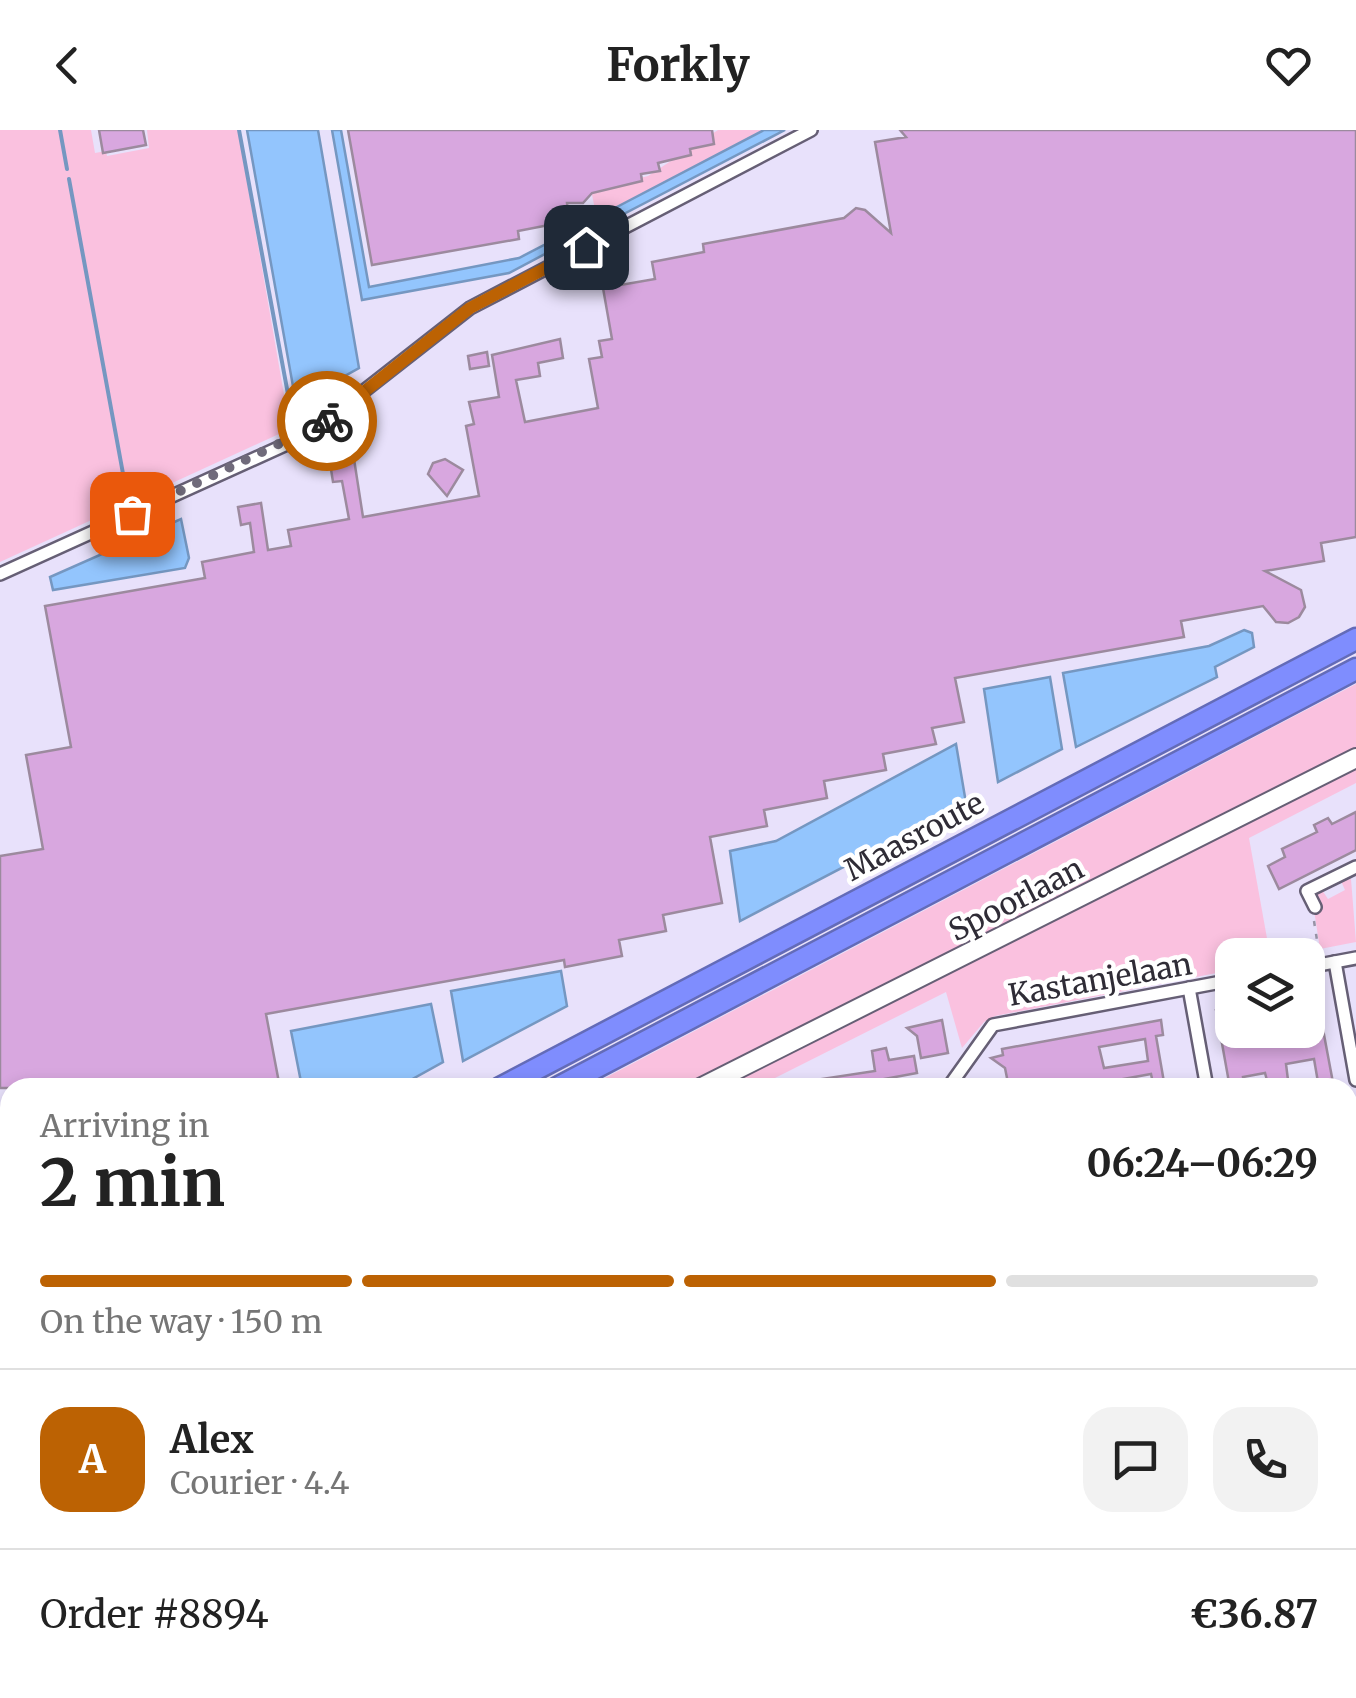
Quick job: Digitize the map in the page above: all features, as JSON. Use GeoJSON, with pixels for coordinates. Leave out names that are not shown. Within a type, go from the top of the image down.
{"type":"FeatureCollection","features":[{"type":"Feature","properties":{"kind":"highway","name":"Maasroute"},"geometry":{"type":"LineString","coordinates":[[519,1078],[1356,638]]}},
{"type":"Feature","properties":{"kind":"highway","name":"Maasroute"},"geometry":{"type":"LineString","coordinates":[[575,1078],[1356,669]]}},
{"type":"Feature","properties":{"kind":"main road","name":"Spoorlaan"},"geometry":{"type":"LineString","coordinates":[[720,1078],[1356,758]]}},
{"type":"Feature","properties":{"kind":"street"},"geometry":{"type":"LineString","coordinates":[[0,574],[309,434],[470,308],[811,130]]}},
{"type":"Feature","properties":{"kind":"street"},"geometry":{"type":"LineString","coordinates":[[1315,908],[1307,891],[1355,871]]}},
{"type":"Feature","properties":{"kind":"street"},"geometry":{"type":"LineString","coordinates":[[1325,963],[1356,958]]}},
{"type":"Feature","properties":{"kind":"street"},"geometry":{"type":"LineString","coordinates":[[1325,977],[1355,1078]]}},
{"type":"Feature","properties":{"kind":"street","name":"Kastanjelaan"},"geometry":{"type":"LineString","coordinates":[[955,1078],[993,1025],[1215,983]]}},
{"type":"Feature","properties":{"kind":"street"},"geometry":{"type":"LineString","coordinates":[[1189,988],[1205,1078]]}},
{"type":"Feature","properties":{"kind":"path"},"geometry":{"type":"LineString","coordinates":[[1315,908],[1318,938]]}},
{"type":"Feature","properties":{"kind":"shaded area"},"geometry":{"type":"Polygon","coordinates":[[[0,130],[91,130],[95,153],[106,151],[107,156],[149,148],[147,130],[238,130],[290,429],[0,562],[0,130]]]}},
{"type":"Feature","properties":{"kind":"shaded area"},"geometry":{"type":"Polygon","coordinates":[[[718,130],[767,130],[598,224],[591,190],[648,176],[718,130]]]}},
{"type":"Feature","properties":{"kind":"shaded area"},"geometry":{"type":"Polygon","coordinates":[[[1356,684],[1356,749],[699,1078],[605,1078],[1356,684]]]}},
{"type":"Feature","properties":{"kind":"shaded area"},"geometry":{"type":"Polygon","coordinates":[[[1356,767],[1356,783],[1249,838],[1267,938],[1215,938],[1215,973],[995,1016],[984,1022],[962,1048],[946,992],[775,1078],[735,1078],[1356,767]]]}},
{"type":"Feature","properties":{"kind":"shaded area"},"geometry":{"type":"Polygon","coordinates":[[[1351,879],[1356,942],[1325,948],[1325,938],[1318,938],[1314,910],[1317,894],[1322,890],[1328,899],[1345,890],[1341,881],[1351,879]]]}},
{"type":"Feature","properties":{"kind":"water"},"geometry":{"type":"Polygon","coordinates":[[[247,130],[318,130],[359,368],[296,403],[247,130]]]}},
{"type":"Feature","properties":{"kind":"water"},"geometry":{"type":"Polygon","coordinates":[[[332,130],[341,130],[369,287],[519,258],[594,219],[596,227],[509,273],[362,300],[332,130]]]}},
{"type":"Feature","properties":{"kind":"water"},"geometry":{"type":"Polygon","coordinates":[[[764,130],[785,130],[616,218],[613,209],[764,130]]]}},
{"type":"Feature","properties":{"kind":"water"},"geometry":{"type":"Polygon","coordinates":[[[181,519],[189,558],[185,568],[53,590],[50,577],[181,519]]]}},
{"type":"Feature","properties":{"kind":"water"},"geometry":{"type":"Polygon","coordinates":[[[1244,630],[1252,633],[1254,647],[1215,667],[1217,677],[1076,747],[1063,673],[1209,646],[1244,630]]]}},
{"type":"Feature","properties":{"kind":"water"},"geometry":{"type":"Polygon","coordinates":[[[1050,677],[1062,749],[998,782],[984,689],[1050,677]]]}},
{"type":"Feature","properties":{"kind":"water"},"geometry":{"type":"Polygon","coordinates":[[[956,744],[966,803],[740,921],[730,851],[776,841],[956,744]]]}},
{"type":"Feature","properties":{"kind":"water"},"geometry":{"type":"Polygon","coordinates":[[[561,971],[567,1006],[463,1061],[451,991],[561,971]]]}},
{"type":"Feature","properties":{"kind":"water"},"geometry":{"type":"Polygon","coordinates":[[[431,1004],[443,1062],[414,1078],[300,1078],[291,1031],[431,1004]]]}},
{"type":"Feature","properties":{"kind":"building"},"geometry":{"type":"Polygon","coordinates":[[[99,130],[143,130],[146,145],[103,153],[99,130]]]}},
{"type":"Feature","properties":{"kind":"building"},"geometry":{"type":"Polygon","coordinates":[[[348,130],[712,130],[714,144],[690,149],[691,155],[658,163],[660,171],[641,174],[642,181],[592,193],[583,203],[567,203],[568,213],[548,217],[549,225],[518,231],[519,239],[372,265],[348,130]]]}},
{"type":"Feature","properties":{"kind":"building"},"geometry":{"type":"Polygon","coordinates":[[[900,130],[1356,130],[1356,537],[1321,543],[1324,561],[1265,571],[1301,590],[1305,607],[1299,617],[1288,623],[1276,622],[1263,606],[1181,621],[1184,637],[955,678],[964,722],[932,728],[936,744],[883,754],[886,770],[824,781],[827,798],[764,810],[767,826],[710,837],[722,903],[663,915],[666,931],[619,940],[622,956],[565,967],[564,960],[266,1014],[278,1078],[0,1078],[0,856],[43,849],[26,755],[71,747],[45,606],[205,578],[202,562],[254,552],[250,523],[241,525],[238,507],[261,503],[268,550],[291,546],[288,530],[349,519],[342,481],[333,482],[330,463],[354,459],[363,517],[479,496],[466,426],[474,424],[469,402],[499,397],[492,355],[560,339],[563,358],[538,363],[540,376],[516,380],[525,422],[598,408],[589,359],[602,357],[599,341],[612,339],[603,288],[655,279],[652,262],[704,252],[703,244],[844,218],[856,208],[865,210],[891,233],[875,142],[906,137],[900,130]]]}},
{"type":"Feature","properties":{"kind":"building"},"geometry":{"type":"Polygon","coordinates":[[[487,352],[489,366],[470,369],[468,356],[487,352]]]}},
{"type":"Feature","properties":{"kind":"building"},"geometry":{"type":"Polygon","coordinates":[[[445,459],[463,470],[447,496],[428,474],[433,463],[445,459]]]}},
{"type":"Feature","properties":{"kind":"building"},"geometry":{"type":"Polygon","coordinates":[[[1356,812],[1356,850],[1279,889],[1268,866],[1285,857],[1282,849],[1317,832],[1314,825],[1328,818],[1332,824],[1356,812]]]}},
{"type":"Feature","properties":{"kind":"building"},"geometry":{"type":"Polygon","coordinates":[[[942,1020],[948,1053],[921,1058],[917,1036],[907,1028],[942,1020]]]}},
{"type":"Feature","properties":{"kind":"building"},"geometry":{"type":"Polygon","coordinates":[[[1161,1020],[1163,1035],[1156,1036],[1163,1078],[1152,1078],[1151,1074],[1129,1078],[1007,1078],[1005,1068],[991,1058],[1003,1055],[1002,1049],[1161,1020]],[[1145,1039],[1099,1047],[1104,1068],[1148,1061],[1145,1039]]]}},
{"type":"Feature","properties":{"kind":"building"},"geometry":{"type":"Polygon","coordinates":[[[1325,1040],[1332,1078],[1317,1078],[1314,1059],[1286,1064],[1288,1078],[1266,1078],[1265,1073],[1228,1078],[1223,1048],[1325,1048],[1325,1040]]]}},
{"type":"Feature","properties":{"kind":"building"},"geometry":{"type":"Polygon","coordinates":[[[886,1048],[889,1060],[914,1056],[917,1073],[890,1078],[829,1078],[875,1071],[872,1051],[886,1048]]]}},
{"type":"Feature","properties":{"kind":"waterway"},"geometry":{"type":"LineString","coordinates":[[60,130],[67,169]]}},
{"type":"Feature","properties":{"kind":"waterway"},"geometry":{"type":"LineString","coordinates":[[239,130],[290,405]]}},
{"type":"Feature","properties":{"kind":"waterway"},"geometry":{"type":"LineString","coordinates":[[69,179],[124,479]]}},
{"type":"Feature","properties":{"kind":"way so far"},"geometry":{"type":"LineString","coordinates":[[132,514],[309,434],[327,421]]}},
{"type":"Feature","properties":{"kind":"route"},"geometry":{"type":"LineString","coordinates":[[327,421],[470,308],[586,247]]}}]}
